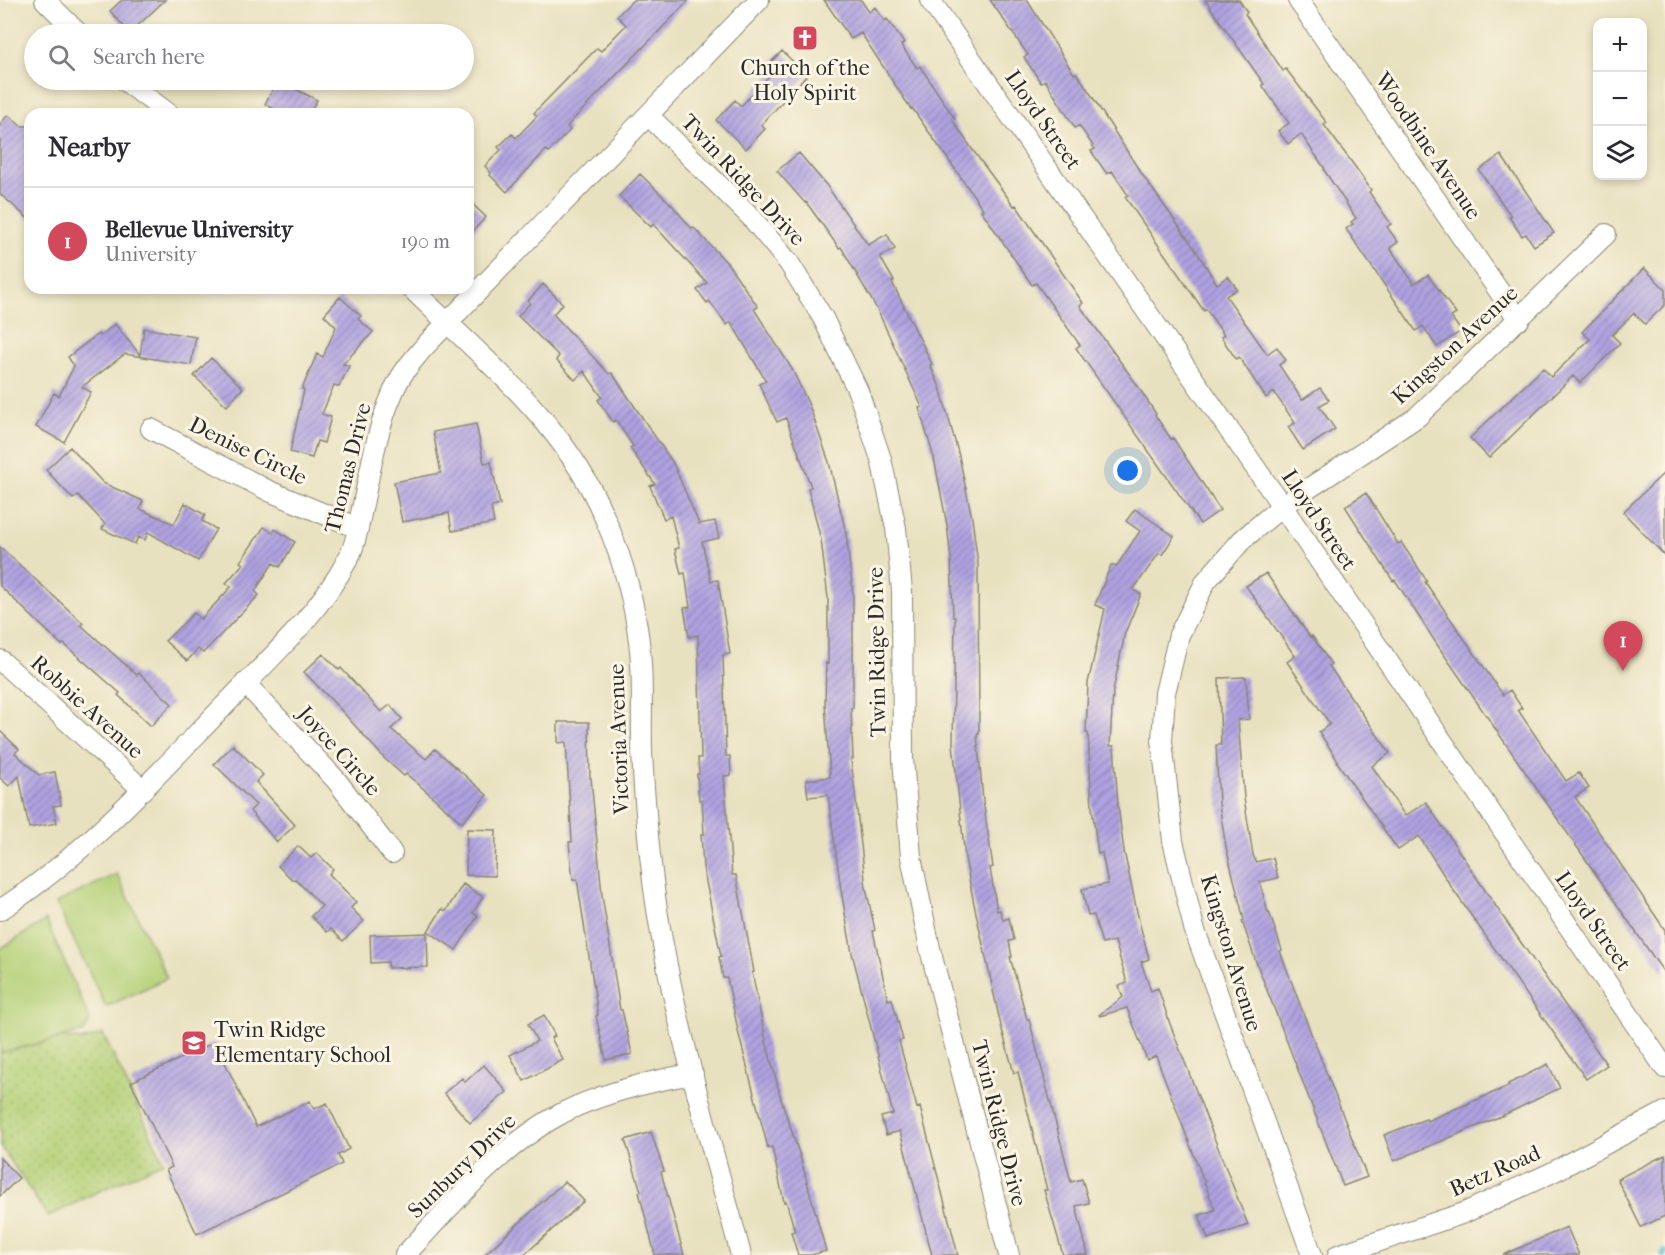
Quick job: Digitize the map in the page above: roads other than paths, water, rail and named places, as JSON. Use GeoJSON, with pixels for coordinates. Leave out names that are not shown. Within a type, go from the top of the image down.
{"type":"FeatureCollection","features":[{"type":"Feature","properties":{"kind":"street"},"geometry":{"type":"LineString","coordinates":[[45,0],[69,24]]}},
{"type":"Feature","properties":{"kind":"street","name":"Thomas Drive"},"geometry":{"type":"LineString","coordinates":[[0,910],[65,863],[142,789],[311,613],[351,554],[381,423],[392,393],[408,366],[759,0]]}},
{"type":"Feature","properties":{"kind":"street","name":"Lloyd Street"},"geometry":{"type":"LineString","coordinates":[[930,0],[1282,506],[1665,1068]]}},
{"type":"Feature","properties":{"kind":"street","name":"Woodbine Avenue"},"geometry":{"type":"LineString","coordinates":[[1298,0],[1519,320]]}},
{"type":"Feature","properties":{"kind":"street"},"geometry":{"type":"LineString","coordinates":[[137,90],[161,108]]}},
{"type":"Feature","properties":{"kind":"street","name":"Twin Ridge Drive"},"geometry":{"type":"LineString","coordinates":[[648,115],[751,217],[789,263],[823,318],[858,391],[881,459],[896,528],[902,591],[903,759],[911,857],[931,953],[1009,1255]]}},
{"type":"Feature","properties":{"kind":"street","name":"Kingston Avenue"},"geometry":{"type":"LineString","coordinates":[[1312,1255],[1194,928],[1173,841],[1162,741],[1165,693],[1179,635],[1206,581],[1242,540],[1282,506],[1417,417],[1606,234]]}},
{"type":"Feature","properties":{"kind":"street","name":"Victoria Avenue"},"geometry":{"type":"LineString","coordinates":[[417,294],[526,398],[569,452],[598,503],[620,558],[638,635],[647,826],[654,890],[667,965],[741,1255]]}},
{"type":"Feature","properties":{"kind":"street","name":"Denise Circle"},"geometry":{"type":"LineString","coordinates":[[151,429],[260,486],[358,528]]}},
{"type":"Feature","properties":{"kind":"street","name":"Robbie Avenue"},"geometry":{"type":"LineString","coordinates":[[0,660],[142,789]]}},
{"type":"Feature","properties":{"kind":"street","name":"Joyce Circle"},"geometry":{"type":"LineString","coordinates":[[245,683],[336,780],[392,853]]}},
{"type":"Feature","properties":{"kind":"street","name":"Sunbury Drive"},"geometry":{"type":"LineString","coordinates":[[405,1255],[462,1195],[516,1144],[550,1120],[584,1102],[676,1076],[693,1074]]}},
{"type":"Feature","properties":{"kind":"street","name":"Betz Road"},"geometry":{"type":"LineString","coordinates":[[1338,1255],[1464,1213],[1551,1173],[1665,1112]]}},
{"type":"Feature","properties":{"kind":"place","name":"Church of the Holy Spirit"},"geometry":{"type":"Point","coordinates":[805,38]}},
{"type":"Feature","properties":{"kind":"place","name":"Bellevue University"},"geometry":{"type":"Point","coordinates":[1623,671]}},
{"type":"Feature","properties":{"kind":"place","name":"Twin Ridge Elementary School"},"geometry":{"type":"Point","coordinates":[194,1043]}}]}
